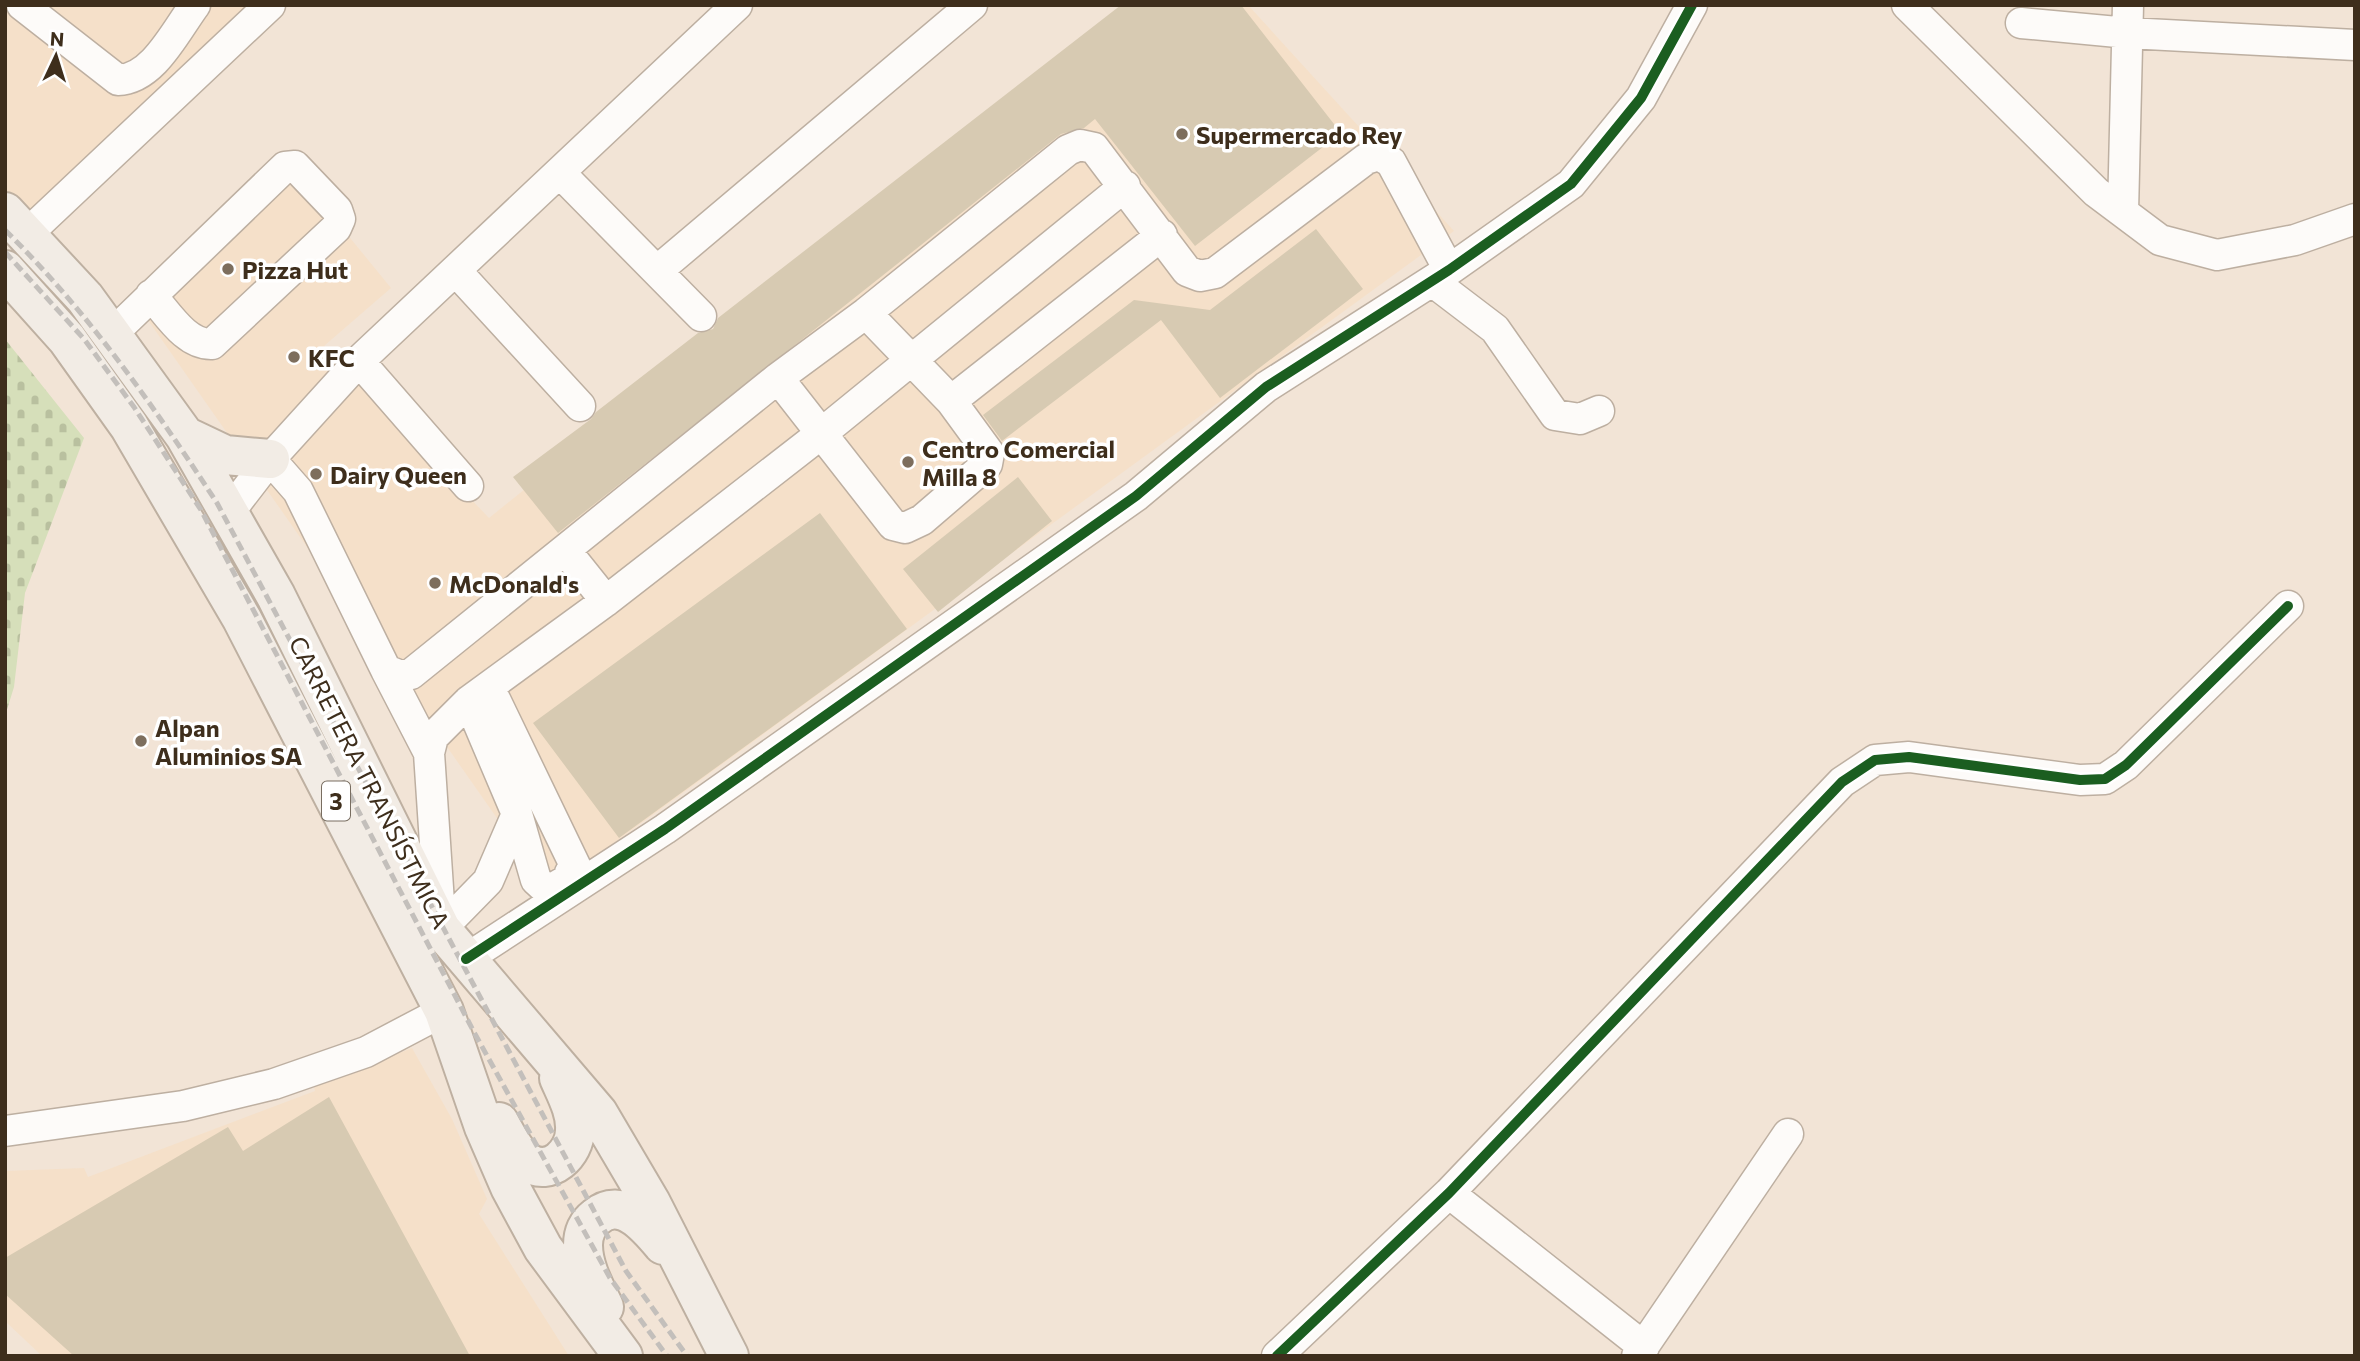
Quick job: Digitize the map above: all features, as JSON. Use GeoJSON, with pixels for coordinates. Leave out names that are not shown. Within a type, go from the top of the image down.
{"type":"FeatureCollection","features":[{"type":"Feature","properties":{"kind":"main road","name":"CARRETERA TRANSÍSTMICA"},"geometry":{"type":"LineString","coordinates":[[16,223],[85,298],[185,436],[276,596],[441,929],[598,1113],[652,1203],[729,1356]]}},
{"type":"Feature","properties":{"kind":"main road","name":"CARRETERA TRANSÍSTMICA"},"geometry":{"type":"LineString","coordinates":[[5,270],[67,339],[129,426],[242,619],[444,1010],[484,1128],[510,1186],[543,1248],[624,1356]]}},
{"type":"Feature","properties":{"kind":"main road"},"geometry":{"type":"LineString","coordinates":[[185,436],[225,455],[270,459]]}},
{"type":"Feature","properties":{"kind":"main road"},"geometry":{"type":"LineString","coordinates":[[460,1053],[513,1146],[525,1160],[542,1166],[558,1163],[565,1157],[571,1148],[575,1131],[573,1112],[550,1054]]}},
{"type":"Feature","properties":{"kind":"main road"},"geometry":{"type":"LineString","coordinates":[[624,1356],[585,1263],[582,1243],[587,1227],[600,1213],[626,1212],[646,1225],[683,1268]]}},
{"type":"Feature","properties":{"kind":"street"},"geometry":{"type":"LineString","coordinates":[[22,5],[118,80],[132,79],[145,71],[195,5]]}},
{"type":"Feature","properties":{"kind":"street"},"geometry":{"type":"LineString","coordinates":[[16,223],[270,5]]}},
{"type":"Feature","properties":{"kind":"street"},"geometry":{"type":"LineString","coordinates":[[230,511],[270,459],[359,361],[737,5]]}},
{"type":"Feature","properties":{"kind":"street"},"geometry":{"type":"LineString","coordinates":[[657,271],[972,5]]}},
{"type":"Feature","properties":{"kind":"street"},"geometry":{"type":"LineString","coordinates":[[479,694],[536,880],[548,891],[578,871],[665,829],[1136,496],[1266,387],[1441,275],[1571,184],[1641,98],[1692,5]]}},
{"type":"Feature","properties":{"kind":"street"},"geometry":{"type":"LineString","coordinates":[[1907,5],[2096,192],[2160,240],[2217,255],[2295,240],[2355,219]]}},
{"type":"Feature","properties":{"kind":"street"},"geometry":{"type":"LineString","coordinates":[[2123,212],[2128,19]]}},
{"type":"Feature","properties":{"kind":"street"},"geometry":{"type":"LineString","coordinates":[[2021,23],[2128,19],[2355,45]]}},
{"type":"Feature","properties":{"kind":"street"},"geometry":{"type":"LineString","coordinates":[[386,670],[401,676],[411,674],[778,377],[866,313],[1068,150],[1080,145],[1094,148],[1187,271],[1200,276],[1215,273],[1366,159],[1379,155],[1391,162],[1441,275],[1495,329],[1555,415],[1580,419],[1599,411]]}},
{"type":"Feature","properties":{"kind":"street"},"geometry":{"type":"LineString","coordinates":[[112,334],[151,295],[289,164],[295,166],[337,210],[340,219],[336,228],[212,344],[192,340],[151,295]]}},
{"type":"Feature","properties":{"kind":"street"},"geometry":{"type":"LineString","coordinates":[[560,173],[701,316]]}},
{"type":"Feature","properties":{"kind":"street"},"geometry":{"type":"LineString","coordinates":[[441,929],[429,753],[433,737],[479,694],[606,601],[912,362],[1125,186]]}},
{"type":"Feature","properties":{"kind":"street"},"geometry":{"type":"LineString","coordinates":[[951,401],[1162,235]]}},
{"type":"Feature","properties":{"kind":"street"},"geometry":{"type":"LineString","coordinates":[[456,271],[580,406]]}},
{"type":"Feature","properties":{"kind":"street"},"geometry":{"type":"LineString","coordinates":[[778,377],[893,524],[905,528],[922,520],[987,464],[989,453],[951,401],[866,313]]}},
{"type":"Feature","properties":{"kind":"street"},"geometry":{"type":"LineString","coordinates":[[359,361],[468,486]]}},
{"type":"Feature","properties":{"kind":"street"},"geometry":{"type":"LineString","coordinates":[[270,459],[298,491],[429,753]]}},
{"type":"Feature","properties":{"kind":"street"},"geometry":{"type":"LineString","coordinates":[[566,551],[606,601]]}},
{"type":"Feature","properties":{"kind":"street"},"geometry":{"type":"LineString","coordinates":[[1277,1356],[1449,1193],[1842,782],[1875,760],[1909,757],[2080,780],[2105,779],[2126,765],[2288,606]]}},
{"type":"Feature","properties":{"kind":"street"},"geometry":{"type":"LineString","coordinates":[[479,694],[578,871]]}},
{"type":"Feature","properties":{"kind":"street"},"geometry":{"type":"LineString","coordinates":[[441,929],[488,881],[517,814]]}},
{"type":"Feature","properties":{"kind":"street"},"geometry":{"type":"LineString","coordinates":[[466,959],[578,871]]}},
{"type":"Feature","properties":{"kind":"street"},"geometry":{"type":"LineString","coordinates":[[5,1131],[183,1106],[274,1084],[366,1052],[444,1010]]}},
{"type":"Feature","properties":{"kind":"street"},"geometry":{"type":"LineString","coordinates":[[1449,1193],[1640,1351],[1788,1133]]}},
{"type":"Feature","properties":{"kind":"shaded area"},"geometry":{"type":"Polygon","coordinates":[[[5,5],[260,5],[25,216],[5,198],[5,5]]]}},
{"type":"Feature","properties":{"kind":"shaded area","name":"Centro Comercial Milla 8"},"geometry":{"type":"Polygon","coordinates":[[[1124,5],[1248,5],[1454,231],[548,891],[136,303],[293,168],[391,288],[324,346],[489,518],[1124,5]]]}},
{"type":"Feature","properties":{"kind":"shaded area"},"geometry":{"type":"Polygon","coordinates":[[[412,1048],[452,1119],[487,1199],[479,1214],[569,1356],[42,1356],[5,1321],[5,1171],[84,1168],[88,1177],[315,1091],[314,1086],[412,1048]]]}},
{"type":"Feature","properties":{"kind":"green space"},"geometry":{"type":"Polygon","coordinates":[[[5,339],[84,438],[25,593],[14,687],[5,716],[5,339]]]}},
{"type":"Feature","properties":{"kind":"building"},"geometry":{"type":"Polygon","coordinates":[[[1121,5],[1241,5],[1341,133],[1195,246],[1095,119],[1084,128],[1061,134],[558,533],[513,477],[591,419],[596,412],[698,333],[713,329],[718,318],[1121,5]]]}},
{"type":"Feature","properties":{"kind":"building"},"geometry":{"type":"Polygon","coordinates":[[[1316,229],[1363,289],[1220,398],[1161,320],[1002,441],[983,415],[1134,300],[1210,310],[1316,229]]]}},
{"type":"Feature","properties":{"kind":"building"},"geometry":{"type":"Polygon","coordinates":[[[1018,477],[1052,521],[938,612],[903,569],[1018,477]]]}},
{"type":"Feature","properties":{"kind":"building"},"geometry":{"type":"Polygon","coordinates":[[[820,513],[907,629],[619,838],[533,723],[820,513]]]}},
{"type":"Feature","properties":{"kind":"building"},"geometry":{"type":"Polygon","coordinates":[[[329,1097],[470,1356],[74,1356],[5,1294],[5,1258],[228,1127],[243,1151],[329,1097]]]}},
{"type":"Feature","properties":{"kind":"railway"},"geometry":{"type":"LineString","coordinates":[[5,230],[64,293],[118,360],[217,503],[626,1271],[687,1356]]}},
{"type":"Feature","properties":{"kind":"railway"},"geometry":{"type":"LineString","coordinates":[[5,252],[84,339],[134,407],[201,510],[475,1034],[610,1278],[667,1356]]}},
{"type":"Feature","properties":{"kind":"cycle path"},"geometry":{"type":"LineString","coordinates":[[466,959],[665,829],[1136,496],[1266,387],[1449,270],[1571,184],[1641,98],[1692,5]]}},
{"type":"Feature","properties":{"kind":"cycle path"},"geometry":{"type":"LineString","coordinates":[[1277,1356],[1449,1193],[1842,782],[1875,760],[1909,757],[2080,780],[2105,779],[2126,765],[2288,606]]}},
{"type":"Feature","properties":{"kind":"place","name":"Supermercado Rey"},"geometry":{"type":"Point","coordinates":[1182,134]}},
{"type":"Feature","properties":{"kind":"place","name":"Pizza Hut"},"geometry":{"type":"Point","coordinates":[228,269]}},
{"type":"Feature","properties":{"kind":"place","name":"KFC"},"geometry":{"type":"Point","coordinates":[294,357]}},
{"type":"Feature","properties":{"kind":"place","name":"Centro Comercial Milla 8"},"geometry":{"type":"Point","coordinates":[908,462]}},
{"type":"Feature","properties":{"kind":"place","name":"Dairy Queen"},"geometry":{"type":"Point","coordinates":[316,474]}},
{"type":"Feature","properties":{"kind":"place","name":"McDonald's"},"geometry":{"type":"Point","coordinates":[435,583]}},
{"type":"Feature","properties":{"kind":"place","name":"Alpan Aluminios SA"},"geometry":{"type":"Point","coordinates":[141,741]}}]}
